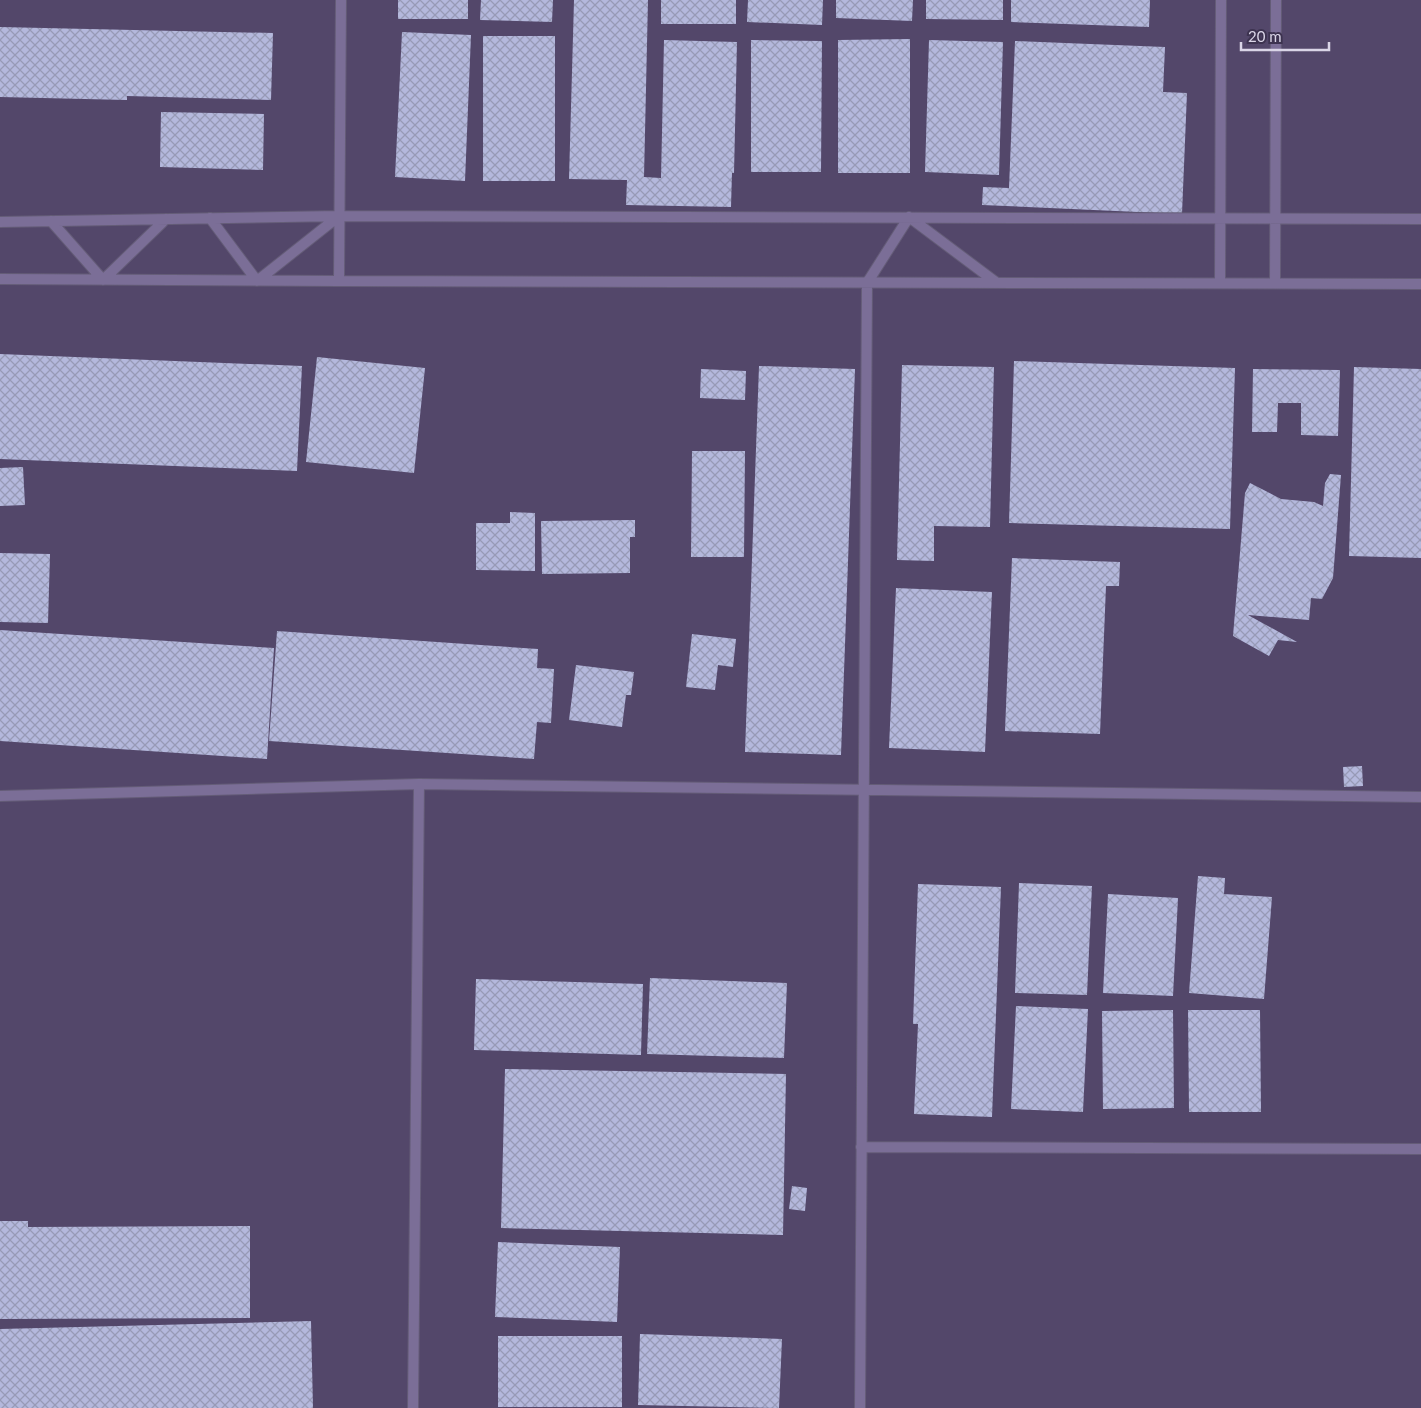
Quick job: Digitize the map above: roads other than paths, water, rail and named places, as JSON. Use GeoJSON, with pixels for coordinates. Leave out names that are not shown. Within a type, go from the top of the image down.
{"type":"FeatureCollection","features":[{"type":"Feature","properties":{"kind":"street"},"geometry":{"type":"LineString","coordinates":[[339,282],[341,0]]}},
{"type":"Feature","properties":{"kind":"street"},"geometry":{"type":"LineString","coordinates":[[1220,283],[1221,0]]}},
{"type":"Feature","properties":{"kind":"street"},"geometry":{"type":"LineString","coordinates":[[1274,283],[1276,0]]}},
{"type":"Feature","properties":{"kind":"street"},"geometry":{"type":"LineString","coordinates":[[257,281],[339,216]]}},
{"type":"Feature","properties":{"kind":"street"},"geometry":{"type":"LineString","coordinates":[[0,222],[339,216],[1421,219]]}},
{"type":"Feature","properties":{"kind":"street"},"geometry":{"type":"LineString","coordinates":[[210,218],[257,281]]}},
{"type":"Feature","properties":{"kind":"street"},"geometry":{"type":"LineString","coordinates":[[860,1408],[867,283],[910,218]]}},
{"type":"Feature","properties":{"kind":"street"},"geometry":{"type":"LineString","coordinates":[[910,218],[997,283]]}},
{"type":"Feature","properties":{"kind":"street"},"geometry":{"type":"LineString","coordinates":[[103,280],[166,219]]}},
{"type":"Feature","properties":{"kind":"street"},"geometry":{"type":"LineString","coordinates":[[51,221],[103,280]]}},
{"type":"Feature","properties":{"kind":"street"},"geometry":{"type":"LineString","coordinates":[[0,279],[339,282],[1421,284]]}},
{"type":"Feature","properties":{"kind":"street"},"geometry":{"type":"LineString","coordinates":[[413,1408],[419,784]]}},
{"type":"Feature","properties":{"kind":"street"},"geometry":{"type":"LineString","coordinates":[[0,796],[419,784],[1421,797]]}},
{"type":"Feature","properties":{"kind":"street"},"geometry":{"type":"LineString","coordinates":[[862,1147],[1421,1149]]}}]}
